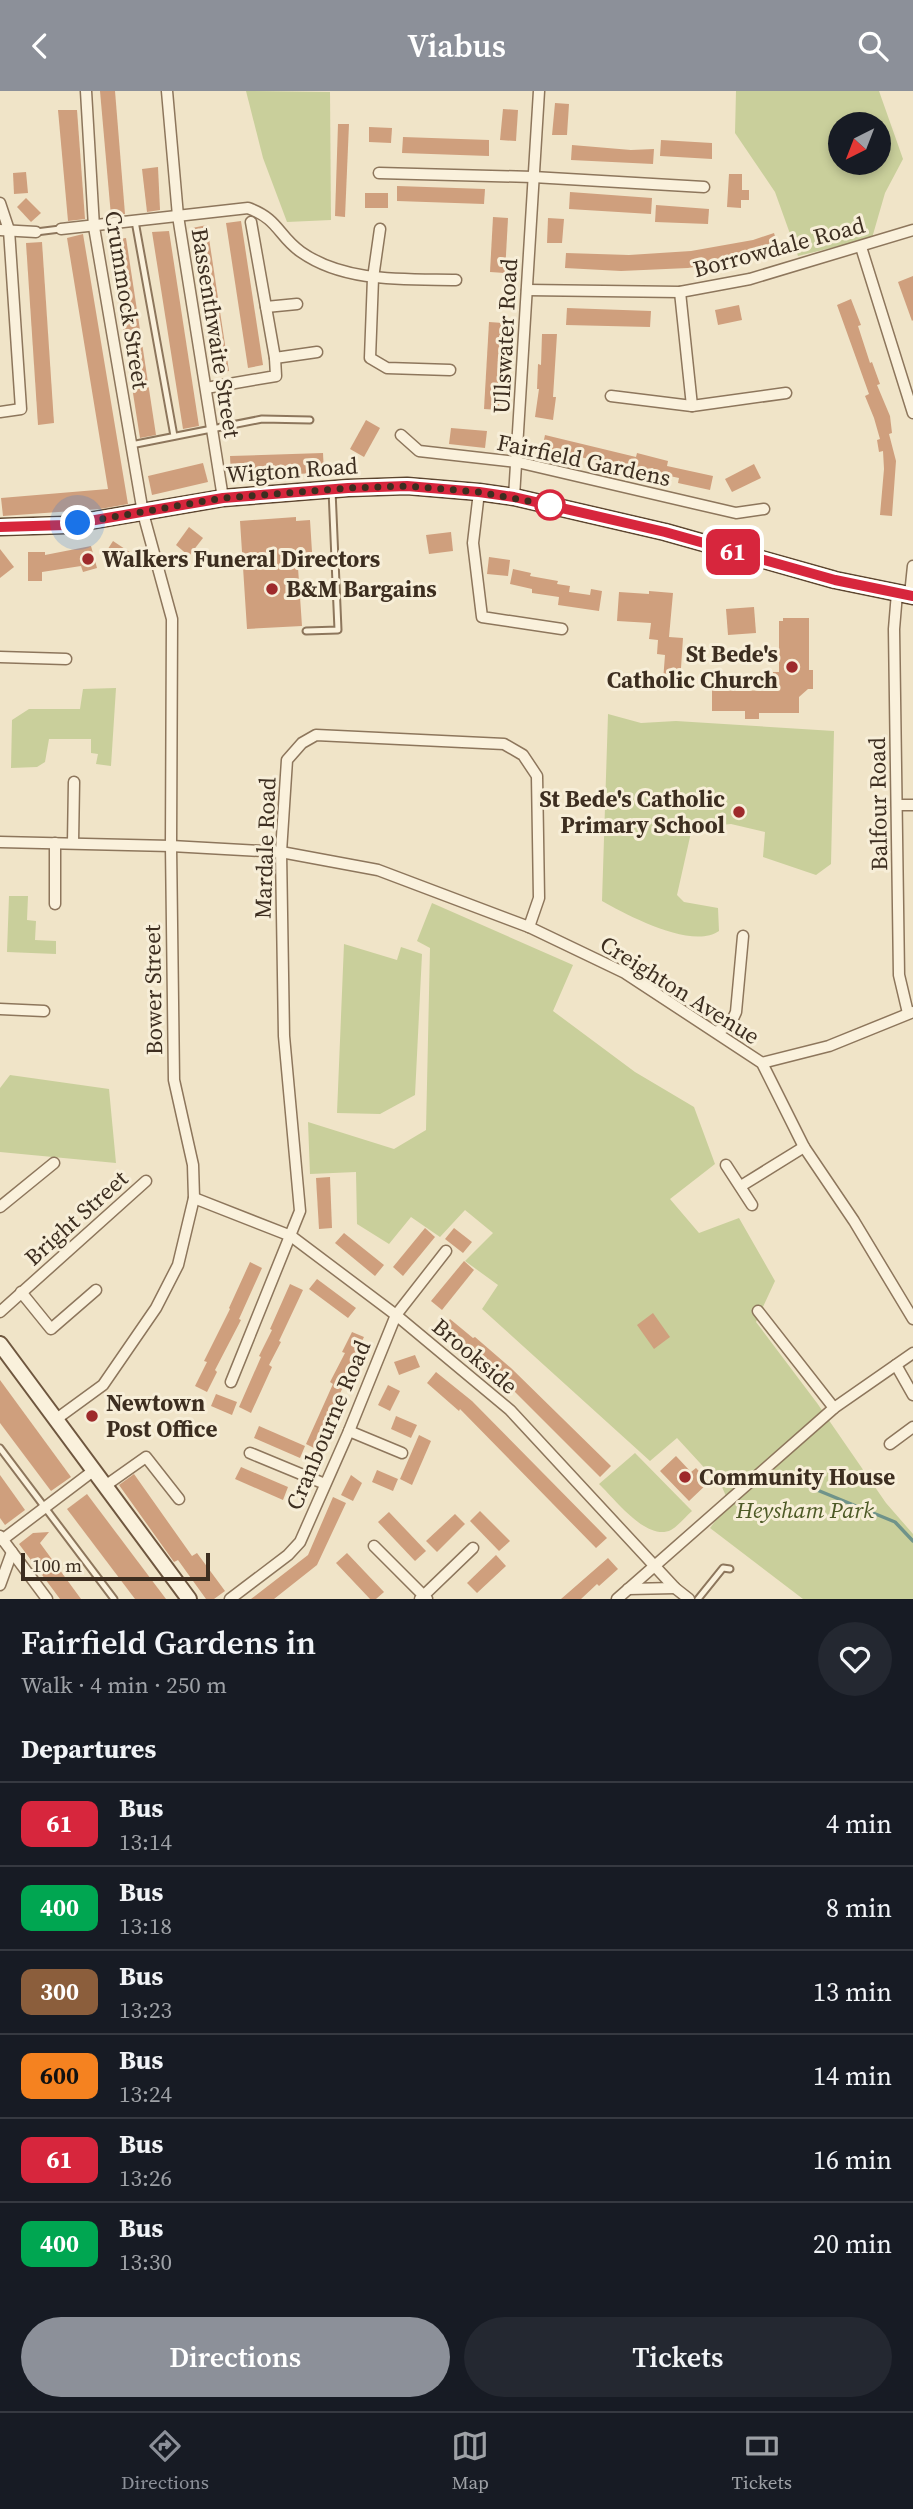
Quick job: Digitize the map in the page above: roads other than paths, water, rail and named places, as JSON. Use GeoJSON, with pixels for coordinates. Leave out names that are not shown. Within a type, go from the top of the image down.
{"type":"FeatureCollection","features":[{"type":"Feature","properties":{"kind":"main road","name":"Wigton Road"},"geometry":{"type":"LineString","coordinates":[[0,527],[66,525],[223,498],[407,486],[514,497],[665,532],[796,570],[907,595]]}},
{"type":"Feature","properties":{"kind":"main road"},"geometry":{"type":"LineString","coordinates":[[2,1350],[190,1599]]}},
{"type":"Feature","properties":{"kind":"street","name":"Crummock Street"},"geometry":{"type":"LineString","coordinates":[[86,91],[94,227],[143,513]]}},
{"type":"Feature","properties":{"kind":"street","name":"Ullswater Road"},"geometry":{"type":"LineString","coordinates":[[514,497],[539,91]]}},
{"type":"Feature","properties":{"kind":"street","name":"Bassenthwaite Street"},"geometry":{"type":"LineString","coordinates":[[170,93],[178,216],[223,498]]}},
{"type":"Feature","properties":{"kind":"street"},"geometry":{"type":"LineString","coordinates":[[379,173],[533,177],[704,187]]}},
{"type":"Feature","properties":{"kind":"street"},"geometry":{"type":"LineString","coordinates":[[0,203],[21,409],[0,412]]}},
{"type":"Feature","properties":{"kind":"street"},"geometry":{"type":"LineString","coordinates":[[61,229],[248,208],[265,214],[300,252],[328,266],[373,278],[456,280]]}},
{"type":"Feature","properties":{"kind":"street"},"geometry":{"type":"LineString","coordinates":[[205,389],[275,376],[275,358],[251,222]]}},
{"type":"Feature","properties":{"kind":"street"},"geometry":{"type":"LineString","coordinates":[[380,229],[373,278],[370,358],[387,368],[450,370]]}},
{"type":"Feature","properties":{"kind":"street"},"geometry":{"type":"LineString","coordinates":[[4,230],[36,232]]}},
{"type":"Feature","properties":{"kind":"street","name":"Borrowdale Road"},"geometry":{"type":"LineString","coordinates":[[527,290],[680,292],[750,279],[913,230]]}},
{"type":"Feature","properties":{"kind":"street"},"geometry":{"type":"LineString","coordinates":[[861,247],[913,413]]}},
{"type":"Feature","properties":{"kind":"street"},"geometry":{"type":"LineString","coordinates":[[680,292],[691,407]]}},
{"type":"Feature","properties":{"kind":"street"},"geometry":{"type":"LineString","coordinates":[[266,307],[297,304]]}},
{"type":"Feature","properties":{"kind":"street"},"geometry":{"type":"LineString","coordinates":[[275,358],[317,352]]}},
{"type":"Feature","properties":{"kind":"street"},"geometry":{"type":"LineString","coordinates":[[611,396],[691,407],[786,393]]}},
{"type":"Feature","properties":{"kind":"street","name":"Fairfield Gardens"},"geometry":{"type":"LineString","coordinates":[[401,435],[419,451],[517,462],[736,513],[764,509]]}},
{"type":"Feature","properties":{"kind":"street"},"geometry":{"type":"LineString","coordinates":[[479,492],[473,543],[482,617],[562,629]]}},
{"type":"Feature","properties":{"kind":"street","name":"Bower Street"},"geometry":{"type":"LineString","coordinates":[[55,1420],[103,1385],[156,1308],[178,1265],[194,1198],[193,1165],[174,1080],[172,619],[143,513]]}},
{"type":"Feature","properties":{"kind":"street","name":"Balfour Road"},"geometry":{"type":"LineString","coordinates":[[911,1013],[899,975],[894,629],[907,595],[913,566]]}},
{"type":"Feature","properties":{"kind":"street"},"geometry":{"type":"LineString","coordinates":[[0,656],[66,659]]}},
{"type":"Feature","properties":{"kind":"street","name":"Mardale Road"},"geometry":{"type":"LineString","coordinates":[[232,1382],[300,1211],[284,1035],[281,852],[287,760],[302,743],[316,735],[504,744],[523,755],[537,776],[539,898],[529,927]]}},
{"type":"Feature","properties":{"kind":"street"},"geometry":{"type":"LineString","coordinates":[[73,843],[74,782]]}},
{"type":"Feature","properties":{"kind":"street"},"geometry":{"type":"LineString","coordinates":[[897,805],[913,805]]}},
{"type":"Feature","properties":{"kind":"street","name":"Creighton Avenue"},"geometry":{"type":"LineString","coordinates":[[0,842],[281,852],[378,870],[529,927],[625,973],[762,1063],[804,1147],[854,1221],[913,1319]]}},
{"type":"Feature","properties":{"kind":"street"},"geometry":{"type":"LineString","coordinates":[[55,843],[55,904]]}},
{"type":"Feature","properties":{"kind":"street"},"geometry":{"type":"LineString","coordinates":[[716,1032],[730,1025],[736,1012],[743,936]]}},
{"type":"Feature","properties":{"kind":"street"},"geometry":{"type":"LineString","coordinates":[[0,1009],[44,1011]]}},
{"type":"Feature","properties":{"kind":"street"},"geometry":{"type":"LineString","coordinates":[[762,1063],[829,1046],[911,1013]]}},
{"type":"Feature","properties":{"kind":"street"},"geometry":{"type":"LineString","coordinates":[[741,1185],[804,1147]]}},
{"type":"Feature","properties":{"kind":"street"},"geometry":{"type":"LineString","coordinates":[[0,1207],[54,1163]]}},
{"type":"Feature","properties":{"kind":"street"},"geometry":{"type":"LineString","coordinates":[[726,1164],[752,1205]]}},
{"type":"Feature","properties":{"kind":"street","name":"Bright Street"},"geometry":{"type":"LineString","coordinates":[[0,1312],[146,1181]]}},
{"type":"Feature","properties":{"kind":"street","name":"Brookside"},"geometry":{"type":"LineString","coordinates":[[194,1198],[291,1236],[396,1315],[510,1410],[675,1588],[689,1599]]}},
{"type":"Feature","properties":{"kind":"street","name":"Cranbourne Road"},"geometry":{"type":"LineString","coordinates":[[230,1599],[288,1555],[300,1542],[396,1315],[446,1251]]}},
{"type":"Feature","properties":{"kind":"street"},"geometry":{"type":"LineString","coordinates":[[21,1292],[51,1329],[96,1290]]}},
{"type":"Feature","properties":{"kind":"street"},"geometry":{"type":"LineString","coordinates":[[758,1311],[834,1408]]}},
{"type":"Feature","properties":{"kind":"street"},"geometry":{"type":"LineString","coordinates":[[617,1599],[834,1408],[913,1353]]}},
{"type":"Feature","properties":{"kind":"street"},"geometry":{"type":"LineString","coordinates":[[896,1365],[913,1395]]}},
{"type":"Feature","properties":{"kind":"street"},"geometry":{"type":"LineString","coordinates":[[890,1444],[913,1427]]}},
{"type":"Feature","properties":{"kind":"street"},"geometry":{"type":"LineString","coordinates":[[349,1431],[402,1453]]}},
{"type":"Feature","properties":{"kind":"street"},"geometry":{"type":"LineString","coordinates":[[250,1453],[325,1484]]}},
{"type":"Feature","properties":{"kind":"street"},"geometry":{"type":"LineString","coordinates":[[105,1486],[146,1457],[179,1499]]}},
{"type":"Feature","properties":{"kind":"street"},"geometry":{"type":"LineString","coordinates":[[46,1598],[1,1538],[93,1471]]}},
{"type":"Feature","properties":{"kind":"street"},"geometry":{"type":"LineString","coordinates":[[374,1546],[424,1598],[472,1548]]}},
{"type":"Feature","properties":{"kind":"street"},"geometry":{"type":"LineString","coordinates":[[0,1585],[12,1552]]}},
{"type":"Feature","properties":{"kind":"street"},"geometry":{"type":"LineString","coordinates":[[628,1589],[675,1588]]}},
{"type":"Feature","properties":{"kind":"lane"},"geometry":{"type":"LineString","coordinates":[[135,221],[174,436]]}},
{"type":"Feature","properties":{"kind":"lane"},"geometry":{"type":"LineString","coordinates":[[36,232],[61,229]]}},
{"type":"Feature","properties":{"kind":"lane"},"geometry":{"type":"LineString","coordinates":[[131,445],[262,419],[310,420]]}},
{"type":"Feature","properties":{"kind":"lane"},"geometry":{"type":"LineString","coordinates":[[306,631],[338,630],[332,489]]}},
{"type":"Feature","properties":{"kind":"lane"},"geometry":{"type":"LineString","coordinates":[[0,1448],[114,1599]]}},
{"type":"Feature","properties":{"kind":"lane"},"geometry":{"type":"LineString","coordinates":[[698,1599],[725,1566]]}},
{"type":"Feature","properties":{"kind":"waterway"},"geometry":{"type":"LineString","coordinates":[[766,1469],[895,1522],[913,1541]]}},
{"type":"Feature","properties":{"kind":"place","name":"Walkers Funeral Directors"},"geometry":{"type":"Point","coordinates":[88,559]}},
{"type":"Feature","properties":{"kind":"place","name":"B&M Bargains"},"geometry":{"type":"Point","coordinates":[272,589]}},
{"type":"Feature","properties":{"kind":"place","name":"St Bede's Catholic Church"},"geometry":{"type":"Point","coordinates":[792,667]}},
{"type":"Feature","properties":{"kind":"place","name":"St Bede's Catholic Primary School"},"geometry":{"type":"Point","coordinates":[739,812]}},
{"type":"Feature","properties":{"kind":"place","name":"Newtown Post Office"},"geometry":{"type":"Point","coordinates":[92,1416]}},
{"type":"Feature","properties":{"kind":"place","name":"Community House"},"geometry":{"type":"Point","coordinates":[685,1477]}},
{"type":"Feature","properties":{"kind":"park label","name":"Heysham Park"},"geometry":{"type":"Point","coordinates":[805,1510]}}]}
